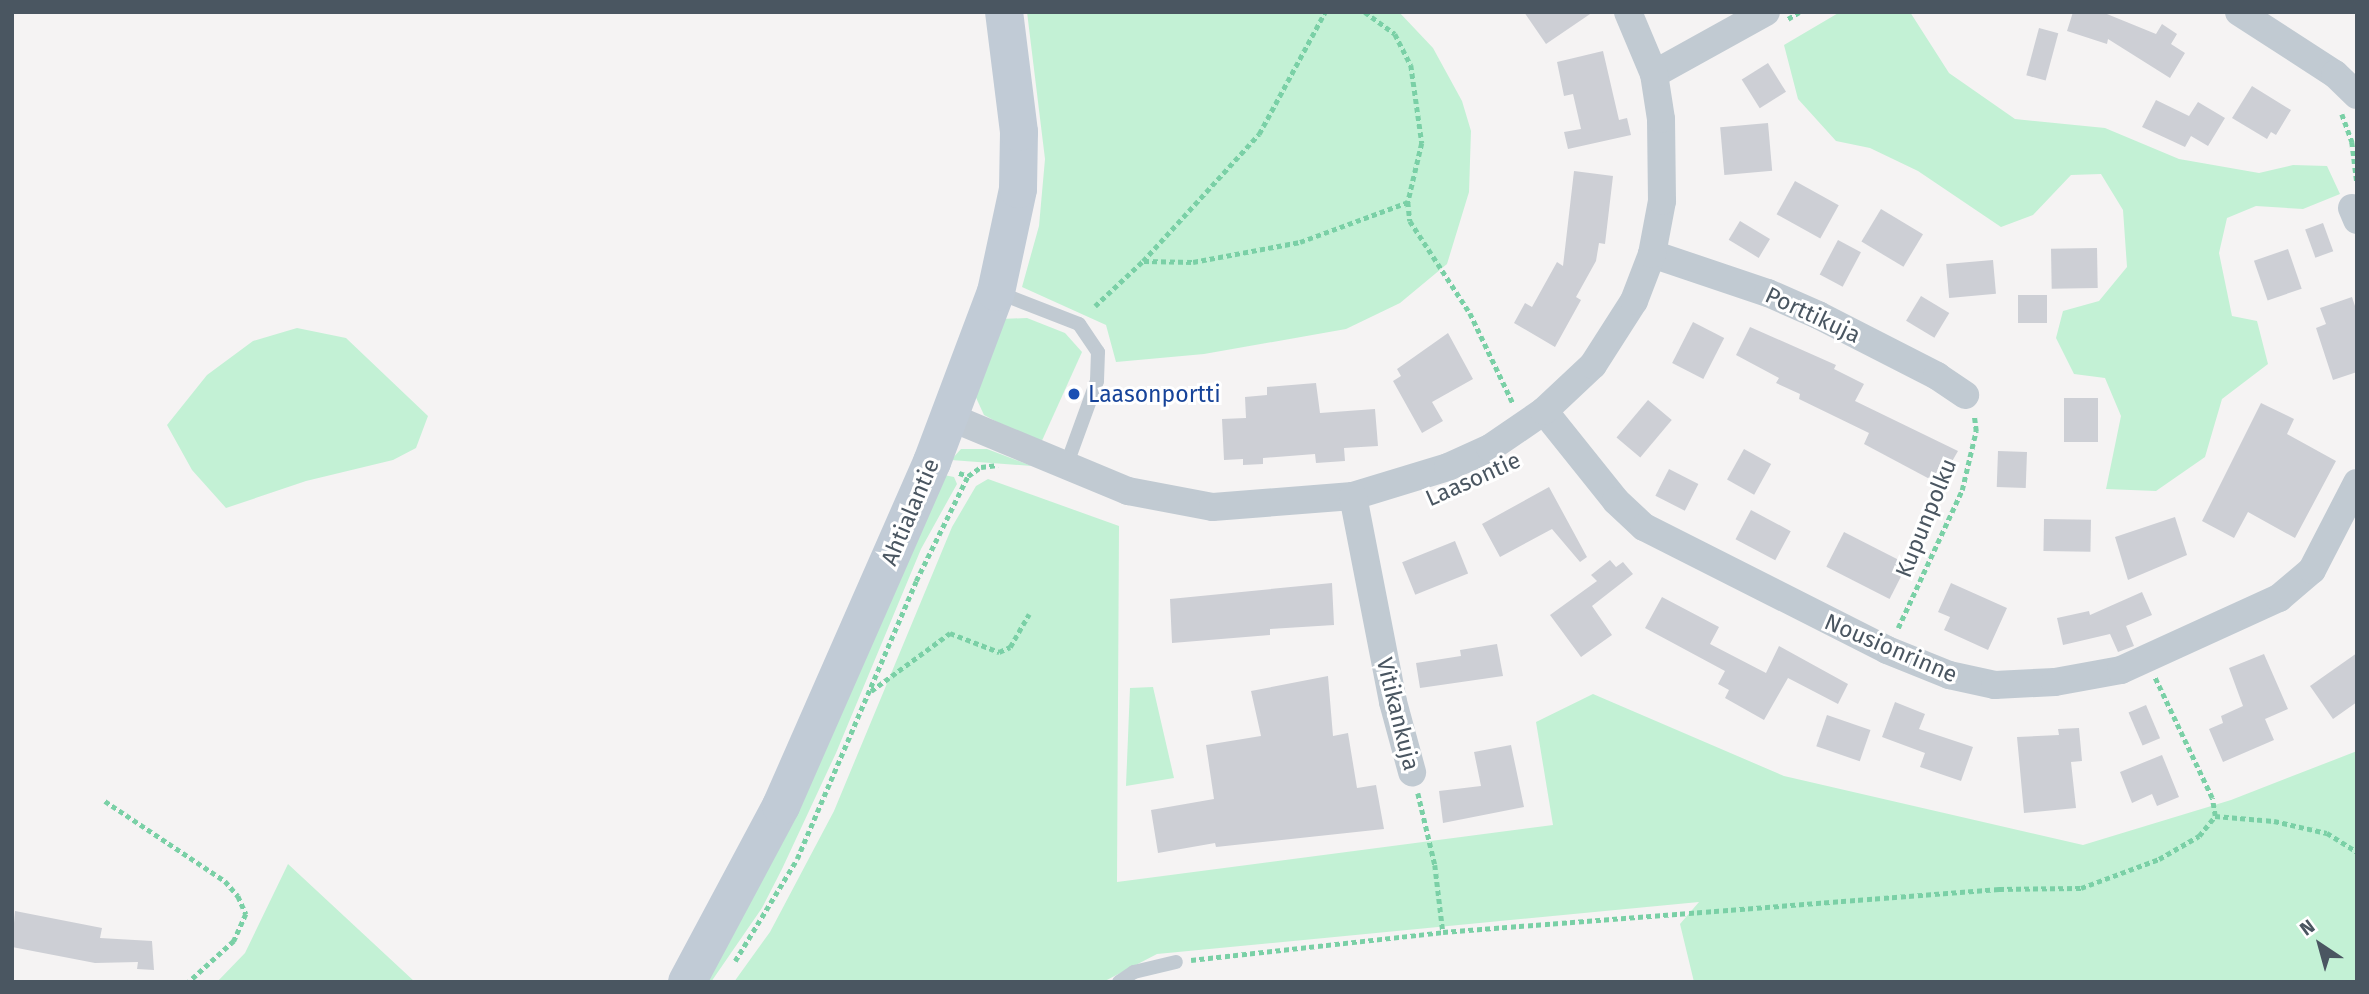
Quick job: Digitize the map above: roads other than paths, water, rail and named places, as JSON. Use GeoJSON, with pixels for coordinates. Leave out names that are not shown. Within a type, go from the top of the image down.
{"type":"FeatureCollection","features":[{"type":"Feature","properties":{"kind":"street","name":"Ahtialantie"},"geometry":{"type":"LineString","coordinates":[[687,982],[782,806],[932,462],[996,292],[1013,229],[1018,177],[1019,132],[1004,12]]}},
{"type":"Feature","properties":{"kind":"street","name":"Laasontie"},"geometry":{"type":"LineString","coordinates":[[950,417],[1128,491],[1213,507],[1353,496],[1448,467],[1535,418],[1609,343],[1634,302],[1652,254],[1663,179],[1654,74],[1628,12]]}},
{"type":"Feature","properties":{"kind":"street"},"geometry":{"type":"LineString","coordinates":[[1654,74],[1766,12]]}},
{"type":"Feature","properties":{"kind":"street"},"geometry":{"type":"LineString","coordinates":[[2239,12],[2335,74],[2357,95]]}},
{"type":"Feature","properties":{"kind":"street","name":"Porttikuja"},"geometry":{"type":"LineString","coordinates":[[1652,254],[1768,293],[1818,315],[1937,376],[1965,395]]}},
{"type":"Feature","properties":{"kind":"street","name":"Nousionrinne"},"geometry":{"type":"LineString","coordinates":[[1535,418],[1644,527],[1887,650],[1950,675],[1995,685],[2055,682],[2121,670],[2215,630],[2296,586],[2312,570],[2357,483]]}},
{"type":"Feature","properties":{"kind":"street","name":"Vitikankuja"},"geometry":{"type":"LineString","coordinates":[[1353,496],[1393,702],[1412,772]]}},
{"type":"Feature","properties":{"kind":"lane"},"geometry":{"type":"LineString","coordinates":[[996,292],[1079,324],[1098,352],[1097,381],[1066,466]]}},
{"type":"Feature","properties":{"kind":"lane"},"geometry":{"type":"LineString","coordinates":[[1119,982],[1134,972],[1176,962]]}},
{"type":"Feature","properties":{"kind":"place","name":"Laasonportti"},"geometry":{"type":"Point","coordinates":[1074,394]}}]}
